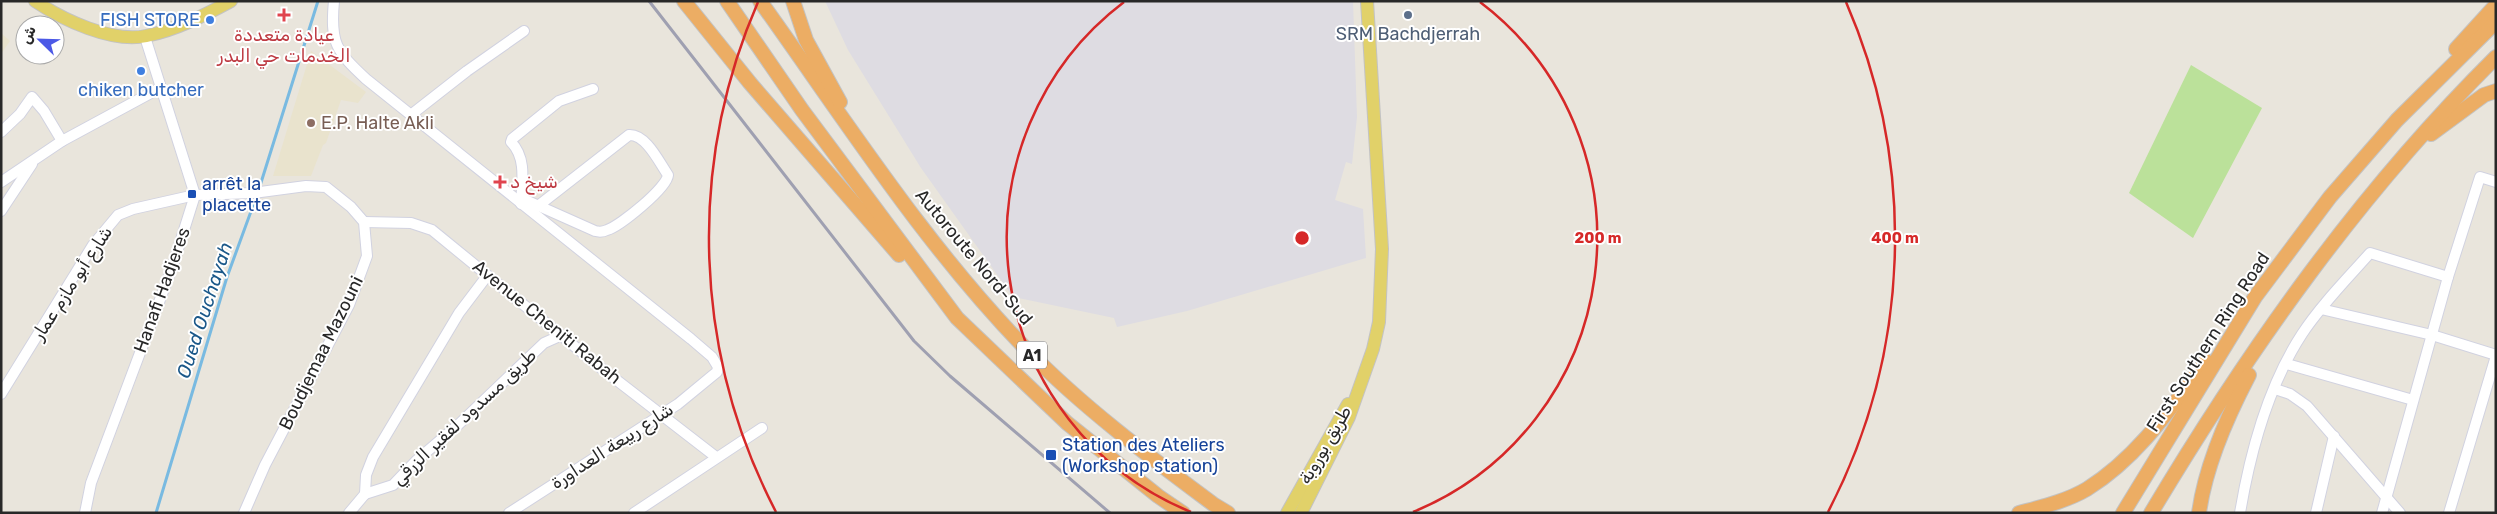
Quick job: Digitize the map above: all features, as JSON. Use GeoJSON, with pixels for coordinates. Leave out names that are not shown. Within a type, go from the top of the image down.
{"type":"FeatureCollection","features":[{"type":"Feature","properties":{"kind":"highway"},"geometry":{"type":"LineString","coordinates":[[684,1],[814,158],[957,318]]}},
{"type":"Feature","properties":{"kind":"highway","name":"A1"},"geometry":{"type":"LineString","coordinates":[[727,1],[824,141],[957,318],[975,338],[1074,429],[1158,496],[1183,513]]}},
{"type":"Feature","properties":{"kind":"highway","name":"Autoroute Nord-Sud"},"geometry":{"type":"LineString","coordinates":[[760,1],[872,160],[949,261],[1030,354],[1123,435],[1213,504],[1228,513]]}},
{"type":"Feature","properties":{"kind":"highway"},"geometry":{"type":"LineString","coordinates":[[793,1],[806,40],[872,160]]}},
{"type":"Feature","properties":{"kind":"highway"},"geometry":{"type":"LineString","coordinates":[[2398,120],[2496,5]]}},
{"type":"Feature","properties":{"kind":"highway","name":"First Southern Ring Road"},"geometry":{"type":"LineString","coordinates":[[2122,513],[2255,297],[2330,198],[2398,120],[2496,22]]}},
{"type":"Feature","properties":{"kind":"highway"},"geometry":{"type":"LineString","coordinates":[[2151,513],[2288,302],[2408,150],[2496,57]]}},
{"type":"Feature","properties":{"kind":"highway"},"geometry":{"type":"LineString","coordinates":[[2408,150],[2484,95],[2496,91]]}},
{"type":"Feature","properties":{"kind":"highway"},"geometry":{"type":"LineString","coordinates":[[2019,513],[2046,506],[2086,490],[2118,467],[2159,424],[2255,297]]}},
{"type":"Feature","properties":{"kind":"highway"},"geometry":{"type":"LineString","coordinates":[[2199,513],[2211,465],[2239,394],[2288,302]]}},
{"type":"Feature","properties":{"kind":"main road"},"geometry":{"type":"LineString","coordinates":[[35,1],[47,10],[90,30],[114,35],[145,36],[185,23],[231,1]]}},
{"type":"Feature","properties":{"kind":"main road"},"geometry":{"type":"LineString","coordinates":[[1358,391],[1373,349],[1379,322],[1382,280],[1382,249],[1367,1]]}},
{"type":"Feature","properties":{"kind":"main road","name":"طريق بوروبة"},"geometry":{"type":"LineString","coordinates":[[1289,508],[1337,422],[1358,391]]}},
{"type":"Feature","properties":{"kind":"main road","name":"طريق بوروبة"},"geometry":{"type":"LineString","coordinates":[[1302,511],[1349,417],[1358,391]]}},
{"type":"Feature","properties":{"kind":"street"},"geometry":{"type":"LineString","coordinates":[[334,1],[333,27],[335,42],[343,57],[366,79],[521,201],[538,206],[595,232],[608,230],[642,206],[666,182],[668,175],[648,146],[638,137],[629,135],[538,206]]}},
{"type":"Feature","properties":{"kind":"street"},"geometry":{"type":"LineString","coordinates":[[412,114],[467,71],[524,31]]}},
{"type":"Feature","properties":{"kind":"street"},"geometry":{"type":"LineString","coordinates":[[145,36],[195,195]]}},
{"type":"Feature","properties":{"kind":"street"},"geometry":{"type":"LineString","coordinates":[[1,182],[62,141],[160,88]]}},
{"type":"Feature","properties":{"kind":"street"},"geometry":{"type":"LineString","coordinates":[[521,201],[523,170],[519,153],[511,142],[512,139],[560,101],[593,89]]}},
{"type":"Feature","properties":{"kind":"street"},"geometry":{"type":"LineString","coordinates":[[1,132],[20,114],[32,97],[44,110],[62,141]]}},
{"type":"Feature","properties":{"kind":"street"},"geometry":{"type":"LineString","coordinates":[[1,211],[34,161]]}},
{"type":"Feature","properties":{"kind":"street"},"geometry":{"type":"LineString","coordinates":[[2382,513],[2448,277],[2480,177],[2496,182]]}},
{"type":"Feature","properties":{"kind":"street","name":"شارع أبو مازم عمار"},"geometry":{"type":"LineString","coordinates":[[1,394],[93,245],[106,227],[118,215],[133,208],[195,195],[253,193],[306,186],[326,187],[351,206],[364,222]]}},
{"type":"Feature","properties":{"kind":"street","name":"Hanafi Hadjeres"},"geometry":{"type":"LineString","coordinates":[[85,513],[91,483],[173,265],[195,195]]}},
{"type":"Feature","properties":{"kind":"street","name":"شارع ربيعة العداورة"},"geometry":{"type":"LineString","coordinates":[[509,513],[661,413],[678,404],[719,369],[712,357],[521,201]]}},
{"type":"Feature","properties":{"kind":"street","name":"Avenue Cheniti Rabah"},"geometry":{"type":"LineString","coordinates":[[364,222],[399,222],[426,226],[716,457]]}},
{"type":"Feature","properties":{"kind":"street","name":"Boudjemaa Mazouni"},"geometry":{"type":"LineString","coordinates":[[244,513],[265,465],[356,288],[367,256],[364,222]]}},
{"type":"Feature","properties":{"kind":"street"},"geometry":{"type":"LineString","coordinates":[[2240,513],[2255,449],[2275,389],[2287,364],[2302,334],[2370,252],[2448,277]]}},
{"type":"Feature","properties":{"kind":"street"},"geometry":{"type":"LineString","coordinates":[[349,513],[365,494],[366,475],[373,457],[459,313],[487,276]]}},
{"type":"Feature","properties":{"kind":"street"},"geometry":{"type":"LineString","coordinates":[[2321,309],[2432,335],[2496,355],[2448,513]]}},
{"type":"Feature","properties":{"kind":"street","name":"طريق مسدود لفقير الزرقي"},"geometry":{"type":"LineString","coordinates":[[365,494],[393,485],[417,460],[458,425],[544,343],[562,335]]}},
{"type":"Feature","properties":{"kind":"street"},"geometry":{"type":"LineString","coordinates":[[2287,364],[2413,400]]}},
{"type":"Feature","properties":{"kind":"street"},"geometry":{"type":"LineString","coordinates":[[2275,389],[2290,394],[2307,406],[2386,494],[2400,513]]}},
{"type":"Feature","properties":{"kind":"street"},"geometry":{"type":"LineString","coordinates":[[634,513],[762,428]]}},
{"type":"Feature","properties":{"kind":"street"},"geometry":{"type":"LineString","coordinates":[[2316,513],[2334,436]]}},
{"type":"Feature","properties":{"kind":"shaded area"},"geometry":{"type":"Polygon","coordinates":[[[825,1],[1353,1],[1357,117],[1352,164],[1346,162],[1335,200],[1363,209],[1366,258],[1187,311],[1117,327],[1114,318],[1013,297],[921,168],[848,50],[825,1]]]}},
{"type":"Feature","properties":{"kind":"shaded area"},"geometry":{"type":"Polygon","coordinates":[[[1,33],[10,41],[1,54],[1,33]]]}},
{"type":"Feature","properties":{"kind":"shaded area","name":"E.P. Halte Akli"},"geometry":{"type":"Polygon","coordinates":[[[311,51],[366,92],[358,103],[341,100],[326,143],[323,145],[311,176],[273,176],[311,51]]]}},
{"type":"Feature","properties":{"kind":"green space"},"geometry":{"type":"Polygon","coordinates":[[[2191,65],[2262,108],[2193,238],[2129,193],[2191,65]]]}},
{"type":"Feature","properties":{"kind":"waterway","name":"Oued Ouchayah"},"geometry":{"type":"LineString","coordinates":[[259,189],[318,1]]}},
{"type":"Feature","properties":{"kind":"waterway","name":"Oued Ouchayah"},"geometry":{"type":"LineString","coordinates":[[156,513],[227,277],[257,195]]}},
{"type":"Feature","properties":{"kind":"railway"},"geometry":{"type":"LineString","coordinates":[[649,1],[914,341],[950,376],[1110,513]]}},
{"type":"Feature","properties":{"kind":"place","name":"عيادة متعددة الخدمات حي البدر"},"geometry":{"type":"Point","coordinates":[284,15]}},
{"type":"Feature","properties":{"kind":"place","name":"SRM Bachdjerrah"},"geometry":{"type":"Point","coordinates":[1408,15]}},
{"type":"Feature","properties":{"kind":"place","name":"FISH STORE"},"geometry":{"type":"Point","coordinates":[210,20]}},
{"type":"Feature","properties":{"kind":"place","name":"chiken butcher"},"geometry":{"type":"Point","coordinates":[141,71]}},
{"type":"Feature","properties":{"kind":"place","name":"E.P. Halte Akli"},"geometry":{"type":"Point","coordinates":[311,123]}},
{"type":"Feature","properties":{"kind":"place","name":"شيخ د"},"geometry":{"type":"Point","coordinates":[500,182]}},
{"type":"Feature","properties":{"kind":"place","name":"arrêt la placette"},"geometry":{"type":"Point","coordinates":[192,194]}},
{"type":"Feature","properties":{"kind":"place","name":"Station des Ateliers (Workshop station)"},"geometry":{"type":"Point","coordinates":[1051,455]}}]}
